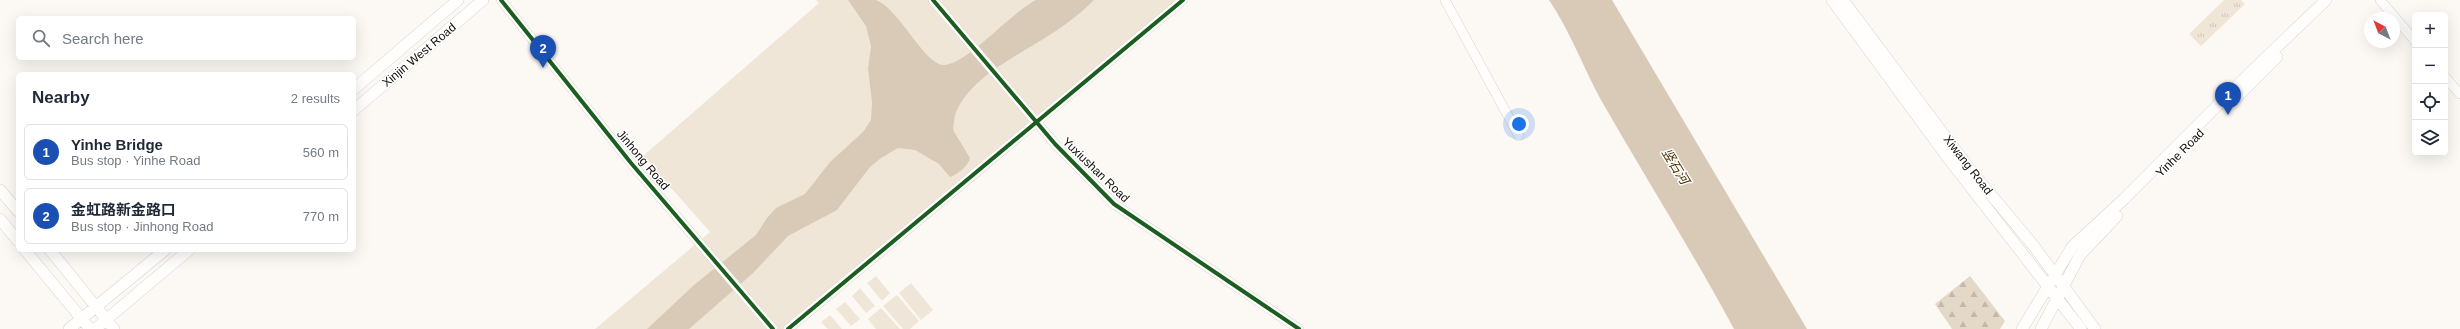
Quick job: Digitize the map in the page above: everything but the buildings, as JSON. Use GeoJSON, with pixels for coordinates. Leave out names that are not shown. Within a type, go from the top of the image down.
{"type":"FeatureCollection","features":[{"type":"Feature","properties":{"kind":"main road","name":"Xinjin West Road"},"geometry":{"type":"LineString","coordinates":[[356,87],[458,0]]}},
{"type":"Feature","properties":{"kind":"main road","name":"Xinjin West Road"},"geometry":{"type":"LineString","coordinates":[[356,108],[483,0]]}},
{"type":"Feature","properties":{"kind":"main road","name":"Xiwang Road"},"geometry":{"type":"LineString","coordinates":[[1832,0],[1948,158],[2080,329]]}},
{"type":"Feature","properties":{"kind":"main road","name":"Xiwang Road"},"geometry":{"type":"LineString","coordinates":[[1843,0],[1972,172],[2065,286],[2095,329]]}},
{"type":"Feature","properties":{"kind":"main road","name":"Yinhe Road"},"geometry":{"type":"LineString","coordinates":[[2022,329],[2048,286],[2054,273],[2072,247],[2130,194],[2252,71],[2326,0]]}},
{"type":"Feature","properties":{"kind":"main road","name":"Yinhe Road"},"geometry":{"type":"LineString","coordinates":[[2041,329],[2058,300],[2080,255],[2104,228],[2335,0]]}},
{"type":"Feature","properties":{"kind":"main road"},"geometry":{"type":"LineString","coordinates":[[0,190],[16,209]]}},
{"type":"Feature","properties":{"kind":"main road"},"geometry":{"type":"LineString","coordinates":[[0,219],[16,239]]}},
{"type":"Feature","properties":{"kind":"main road"},"geometry":{"type":"LineString","coordinates":[[27,252],[90,329]]}},
{"type":"Feature","properties":{"kind":"main road"},"geometry":{"type":"LineString","coordinates":[[52,252],[98,307],[114,329]]}},
{"type":"Feature","properties":{"kind":"main road"},"geometry":{"type":"LineString","coordinates":[[69,329],[98,307],[163,252]]}},
{"type":"Feature","properties":{"kind":"main road"},"geometry":{"type":"LineString","coordinates":[[95,329],[187,252]]}},
{"type":"Feature","properties":{"kind":"street","name":"Jinhong Road"},"geometry":{"type":"LineString","coordinates":[[501,0],[631,163],[773,329]]}},
{"type":"Feature","properties":{"kind":"street","name":"Yuxiushan Road"},"geometry":{"type":"LineString","coordinates":[[933,0],[973,45],[1035,122],[1114,204],[1299,329]]}},
{"type":"Feature","properties":{"kind":"street"},"geometry":{"type":"LineString","coordinates":[[788,329],[1183,0]]}},
{"type":"Feature","properties":{"kind":"street"},"geometry":{"type":"LineString","coordinates":[[1445,0],[1519,136]]}},
{"type":"Feature","properties":{"kind":"street"},"geometry":{"type":"LineString","coordinates":[[2380,0],[2412,37]]}},
{"type":"Feature","properties":{"kind":"street"},"geometry":{"type":"LineString","coordinates":[[2448,80],[2460,94]]}},
{"type":"Feature","properties":{"kind":"green space"},"geometry":{"type":"Polygon","coordinates":[[[816,0],[1183,0],[788,329],[595,329],[710,232],[643,156],[819,3],[816,0]]]}},
{"type":"Feature","properties":{"kind":"green space"},"geometry":{"type":"Polygon","coordinates":[[[2224,0],[2241,0],[2245,4],[2201,46],[2189,34],[2224,0]]]}},
{"type":"Feature","properties":{"kind":"green space"},"geometry":{"type":"Polygon","coordinates":[[[876,276],[890,293],[882,301],[867,283],[876,276]]]}},
{"type":"Feature","properties":{"kind":"green space"},"geometry":{"type":"Polygon","coordinates":[[[1970,276],[2005,321],[2000,329],[1952,329],[1935,304],[1970,276]]]}},
{"type":"Feature","properties":{"kind":"green space"},"geometry":{"type":"Polygon","coordinates":[[[911,283],[933,310],[921,320],[899,293],[911,283]]]}},
{"type":"Feature","properties":{"kind":"green space"},"geometry":{"type":"Polygon","coordinates":[[[860,288],[875,306],[866,313],[852,296],[860,288]]]}},
{"type":"Feature","properties":{"kind":"green space"},"geometry":{"type":"Polygon","coordinates":[[[897,295],[919,321],[910,329],[903,329],[883,306],[897,295]]]}},
{"type":"Feature","properties":{"kind":"green space"},"geometry":{"type":"Polygon","coordinates":[[[845,302],[860,319],[851,326],[836,309],[845,302]]]}},
{"type":"Feature","properties":{"kind":"green space"},"geometry":{"type":"Polygon","coordinates":[[[881,308],[900,329],[876,329],[868,319],[881,308]]]}},
{"type":"Feature","properties":{"kind":"green space"},"geometry":{"type":"Polygon","coordinates":[[[830,315],[842,329],[828,329],[821,322],[830,315]]]}},
{"type":"Feature","properties":{"kind":"water"},"geometry":{"type":"Polygon","coordinates":[[[848,0],[876,0],[885,5],[929,57],[937,63],[945,65],[966,56],[1026,6],[1036,0],[1094,0],[1078,15],[1060,28],[996,68],[973,87],[956,112],[954,119],[953,130],[970,158],[965,167],[959,172],[950,177],[939,164],[915,150],[898,148],[881,158],[870,167],[837,210],[788,236],[752,274],[689,329],[647,329],[694,285],[756,235],[767,218],[776,208],[805,194],[830,162],[863,132],[871,120],[872,102],[868,69],[871,46],[866,26],[848,0]]]}},
{"type":"Feature","properties":{"kind":"water","name":"竖石河"},"geometry":{"type":"Polygon","coordinates":[[[1549,0],[1612,0],[1807,329],[1734,329],[1702,271],[1594,88],[1570,37],[1549,0]]]}},
{"type":"Feature","properties":{"kind":"cycle path"},"geometry":{"type":"LineString","coordinates":[[501,0],[631,163],[773,329]]}},
{"type":"Feature","properties":{"kind":"cycle path"},"geometry":{"type":"LineString","coordinates":[[933,0],[1055,144],[1114,204],[1299,329]]}},
{"type":"Feature","properties":{"kind":"cycle path"},"geometry":{"type":"LineString","coordinates":[[788,329],[1183,0]]}},
{"type":"Feature","properties":{"kind":"place","name":"金虹路新金路口"},"geometry":{"type":"Point","coordinates":[543,68]}},
{"type":"Feature","properties":{"kind":"place","name":"Yinhe Bridge"},"geometry":{"type":"Point","coordinates":[2228,115]}}]}
